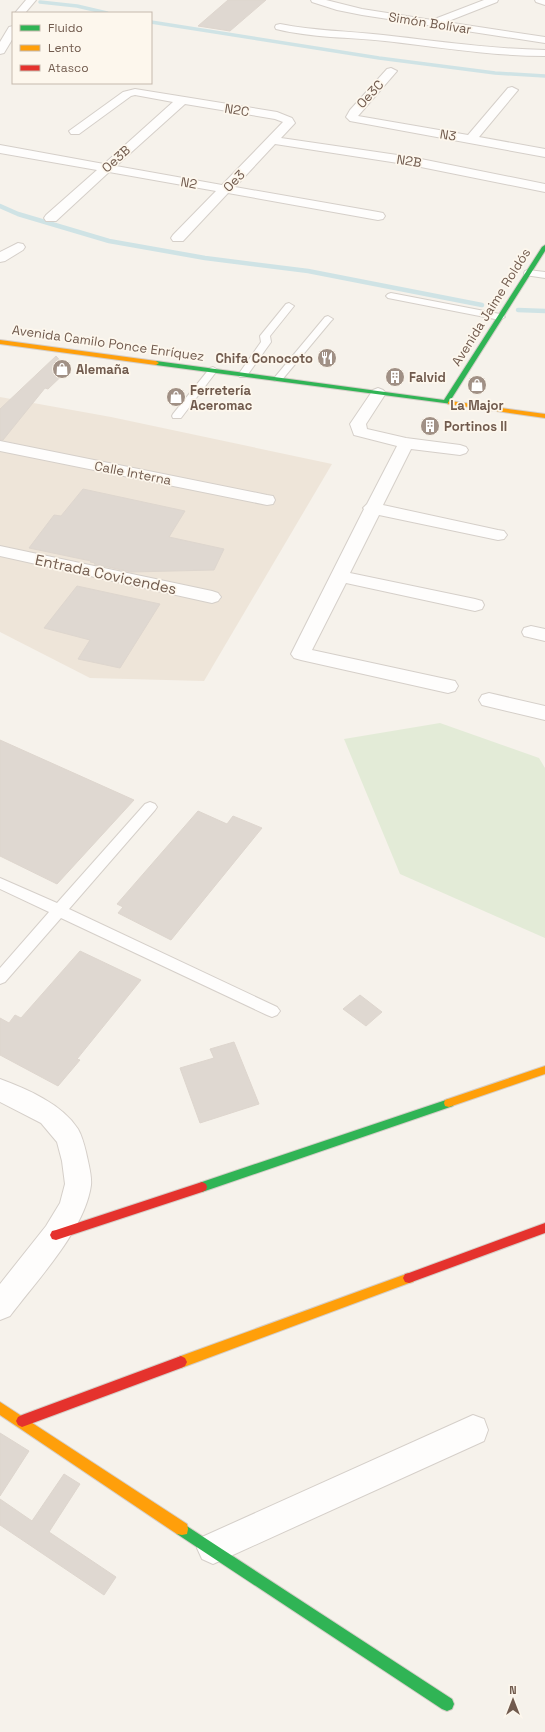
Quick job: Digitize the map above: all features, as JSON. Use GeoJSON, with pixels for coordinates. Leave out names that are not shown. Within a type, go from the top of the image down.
{"type":"FeatureCollection","features":[{"type":"Feature","properties":{"kind":"street"},"geometry":{"type":"LineString","coordinates":[[21,12],[31,0]]}},
{"type":"Feature","properties":{"kind":"street","name":"Simón Bolívar"},"geometry":{"type":"LineString","coordinates":[[316,0],[348,9],[545,40]]}},
{"type":"Feature","properties":{"kind":"street"},"geometry":{"type":"LineString","coordinates":[[432,23],[493,0]]}},
{"type":"Feature","properties":{"kind":"street"},"geometry":{"type":"LineString","coordinates":[[540,0],[545,2]]}},
{"type":"Feature","properties":{"kind":"street"},"geometry":{"type":"LineString","coordinates":[[280,27],[310,33],[381,38],[481,51],[545,53]]}},
{"type":"Feature","properties":{"kind":"street"},"geometry":{"type":"LineString","coordinates":[[12,31],[0,50],[12,53]]}},
{"type":"Feature","properties":{"kind":"street","name":"Oe3C"},"geometry":{"type":"LineString","coordinates":[[352,117],[354,112],[391,72]]}},
{"type":"Feature","properties":{"kind":"street"},"geometry":{"type":"LineString","coordinates":[[471,139],[512,90]]}},
{"type":"Feature","properties":{"kind":"street","name":"N2C"},"geometry":{"type":"LineString","coordinates":[[75,131],[131,92],[139,92],[181,101],[277,116],[286,119],[290,123]]}},
{"type":"Feature","properties":{"kind":"street","name":"Oe3B"},"geometry":{"type":"LineString","coordinates":[[51,218],[181,101]]}},
{"type":"Feature","properties":{"kind":"street","name":"N3"},"geometry":{"type":"LineString","coordinates":[[352,117],[358,121],[471,139],[545,153]]}},
{"type":"Feature","properties":{"kind":"street","name":"Oe3"},"geometry":{"type":"LineString","coordinates":[[178,238],[290,123]]}},
{"type":"Feature","properties":{"kind":"street","name":"N2B"},"geometry":{"type":"LineString","coordinates":[[273,140],[410,161],[545,188]]}},
{"type":"Feature","properties":{"kind":"street","name":"N2"},"geometry":{"type":"LineString","coordinates":[[0,149],[378,216]]}},
{"type":"Feature","properties":{"kind":"street"},"geometry":{"type":"LineString","coordinates":[[0,258],[18,247]]}},
{"type":"Feature","properties":{"kind":"street","name":"Avenida Jaime Roldós"},"geometry":{"type":"LineString","coordinates":[[446,402],[545,247]]}},
{"type":"Feature","properties":{"kind":"street","name":"Avenida Camilo Ponce Enríquez"},"geometry":{"type":"LineString","coordinates":[[0,342],[545,416]]}},
{"type":"Feature","properties":{"kind":"street"},"geometry":{"type":"LineString","coordinates":[[378,393],[358,424],[360,432],[406,443],[460,450]]}},
{"type":"Feature","properties":{"kind":"street"},"geometry":{"type":"LineString","coordinates":[[406,443],[372,508],[301,654],[448,686]]}},
{"type":"Feature","properties":{"kind":"street","name":"Calle Interna"},"geometry":{"type":"LineString","coordinates":[[0,446],[267,500]]}},
{"type":"Feature","properties":{"kind":"street"},"geometry":{"type":"LineString","coordinates":[[372,508],[498,535]]}},
{"type":"Feature","properties":{"kind":"street","name":"Entrada Covicendes"},"geometry":{"type":"LineString","coordinates":[[0,551],[212,597]]}},
{"type":"Feature","properties":{"kind":"street"},"geometry":{"type":"LineString","coordinates":[[340,576],[475,606]]}},
{"type":"Feature","properties":{"kind":"street"},"geometry":{"type":"LineString","coordinates":[[489,700],[545,713]]}},
{"type":"Feature","properties":{"kind":"street"},"geometry":{"type":"LineString","coordinates":[[56,1235],[99,1222],[545,1070]]}},
{"type":"Feature","properties":{"kind":"street"},"geometry":{"type":"LineString","coordinates":[[0,1090],[50,1115],[69,1138],[75,1161],[78,1184],[72,1207],[56,1235],[0,1306]]}},
{"type":"Feature","properties":{"kind":"street"},"geometry":{"type":"LineString","coordinates":[[22,1421],[545,1228]]}},
{"type":"Feature","properties":{"kind":"street"},"geometry":{"type":"LineString","coordinates":[[0,1408],[22,1421],[447,1704]]}},
{"type":"Feature","properties":{"kind":"street"},"geometry":{"type":"LineString","coordinates":[[213,1548],[473,1430]]}},
{"type":"Feature","properties":{"kind":"lane"},"geometry":{"type":"LineString","coordinates":[[528,272],[545,275]]}},
{"type":"Feature","properties":{"kind":"lane"},"geometry":{"type":"LineString","coordinates":[[391,296],[500,317]]}},
{"type":"Feature","properties":{"kind":"lane"},"geometry":{"type":"LineString","coordinates":[[243,374],[266,342],[265,336],[289,306]]}},
{"type":"Feature","properties":{"kind":"lane"},"geometry":{"type":"LineString","coordinates":[[278,379],[328,320]]}},
{"type":"Feature","properties":{"kind":"lane"},"geometry":{"type":"LineString","coordinates":[[177,416],[213,370]]}},
{"type":"Feature","properties":{"kind":"lane"},"geometry":{"type":"LineString","coordinates":[[0,978],[150,807]]}},
{"type":"Feature","properties":{"kind":"lane"},"geometry":{"type":"LineString","coordinates":[[0,883],[58,912],[272,1011]]}},
{"type":"Feature","properties":{"kind":"shaded area"},"geometry":{"type":"Polygon","coordinates":[[[0,397],[111,417],[332,464],[204,681],[90,678],[0,632],[0,397]]]}},
{"type":"Feature","properties":{"kind":"green space"},"geometry":{"type":"Polygon","coordinates":[[[440,723],[539,758],[545,768],[545,938],[400,874],[344,739],[440,723]]]}},
{"type":"Feature","properties":{"kind":"building"},"geometry":{"type":"Polygon","coordinates":[[[228,0],[266,0],[230,31],[198,26],[228,0]]]}},
{"type":"Feature","properties":{"kind":"building"},"geometry":{"type":"Polygon","coordinates":[[[56,356],[64,365],[71,367],[48,389],[45,388],[3,440],[0,440],[0,409],[56,356]]]}},
{"type":"Feature","properties":{"kind":"building"},"geometry":{"type":"Polygon","coordinates":[[[83,489],[185,511],[169,537],[224,549],[214,570],[131,572],[94,564],[95,563],[90,562],[91,561],[29,548],[54,515],[61,516],[83,489]]]}},
{"type":"Feature","properties":{"kind":"building"},"geometry":{"type":"Polygon","coordinates":[[[77,586],[160,604],[120,668],[78,659],[90,640],[44,628],[77,586]]]}},
{"type":"Feature","properties":{"kind":"building"},"geometry":{"type":"Polygon","coordinates":[[[0,740],[134,800],[57,884],[0,856],[0,740]]]}},
{"type":"Feature","properties":{"kind":"building"},"geometry":{"type":"Polygon","coordinates":[[[198,811],[227,824],[233,816],[262,828],[171,940],[118,913],[123,907],[117,904],[198,811]]]}},
{"type":"Feature","properties":{"kind":"building"},"geometry":{"type":"Polygon","coordinates":[[[80,951],[141,980],[77,1059],[80,1060],[58,1086],[0,1055],[0,1018],[9,1023],[15,1015],[21,1018],[80,951]]]}},
{"type":"Feature","properties":{"kind":"building"},"geometry":{"type":"Polygon","coordinates":[[[360,995],[382,1012],[366,1026],[343,1009],[360,995]]]}},
{"type":"Feature","properties":{"kind":"building"},"geometry":{"type":"Polygon","coordinates":[[[234,1042],[259,1104],[200,1123],[180,1068],[214,1058],[210,1049],[234,1042]]]}},
{"type":"Feature","properties":{"kind":"building"},"geometry":{"type":"Polygon","coordinates":[[[0,1433],[29,1451],[0,1496],[0,1433]]]}},
{"type":"Feature","properties":{"kind":"building"},"geometry":{"type":"Polygon","coordinates":[[[64,1474],[80,1484],[49,1532],[116,1577],[104,1595],[0,1525],[0,1499],[32,1521],[64,1474]]]}},
{"type":"Feature","properties":{"kind":"waterway"},"geometry":{"type":"LineString","coordinates":[[40,2],[77,6],[103,12]]}},
{"type":"Feature","properties":{"kind":"waterway"},"geometry":{"type":"LineString","coordinates":[[152,22],[379,58],[495,73],[545,76]]}},
{"type":"Feature","properties":{"kind":"waterway"},"geometry":{"type":"LineString","coordinates":[[0,206],[18,214],[109,241],[205,258],[308,271],[482,305]]}},
{"type":"Feature","properties":{"kind":"waterway"},"geometry":{"type":"LineString","coordinates":[[518,310],[545,311]]}},
{"type":"Feature","properties":{"kind":"traffic: fast"},"geometry":{"type":"LineString","coordinates":[[446,402],[545,247]]}},
{"type":"Feature","properties":{"kind":"traffic: fast"},"geometry":{"type":"LineString","coordinates":[[156,363],[450,403]]}},
{"type":"Feature","properties":{"kind":"traffic: fast"},"geometry":{"type":"LineString","coordinates":[[202,1187],[449,1103]]}},
{"type":"Feature","properties":{"kind":"traffic: fast"},"geometry":{"type":"LineString","coordinates":[[182,1529],[447,1704]]}},
{"type":"Feature","properties":{"kind":"traffic: slow"},"geometry":{"type":"LineString","coordinates":[[0,342],[156,363]]}},
{"type":"Feature","properties":{"kind":"traffic: slow"},"geometry":{"type":"LineString","coordinates":[[450,403],[545,416]]}},
{"type":"Feature","properties":{"kind":"traffic: slow"},"geometry":{"type":"LineString","coordinates":[[449,1103],[545,1070]]}},
{"type":"Feature","properties":{"kind":"traffic: slow"},"geometry":{"type":"LineString","coordinates":[[181,1362],[409,1278]]}},
{"type":"Feature","properties":{"kind":"traffic: slow"},"geometry":{"type":"LineString","coordinates":[[0,1408],[182,1529]]}},
{"type":"Feature","properties":{"kind":"traffic: jam"},"geometry":{"type":"LineString","coordinates":[[56,1235],[202,1187]]}},
{"type":"Feature","properties":{"kind":"traffic: jam"},"geometry":{"type":"LineString","coordinates":[[409,1278],[545,1228]]}},
{"type":"Feature","properties":{"kind":"traffic: jam"},"geometry":{"type":"LineString","coordinates":[[22,1421],[181,1362]]}},
{"type":"Feature","properties":{"kind":"place","name":"Chifa Conocoto"},"geometry":{"type":"Point","coordinates":[327,358]}},
{"type":"Feature","properties":{"kind":"place","name":"Alemaña"},"geometry":{"type":"Point","coordinates":[62,369]}},
{"type":"Feature","properties":{"kind":"place","name":"Falvid"},"geometry":{"type":"Point","coordinates":[395,377]}},
{"type":"Feature","properties":{"kind":"place","name":"La Major"},"geometry":{"type":"Point","coordinates":[477,385]}},
{"type":"Feature","properties":{"kind":"place","name":"Ferretería Aceromac"},"geometry":{"type":"Point","coordinates":[176,397]}},
{"type":"Feature","properties":{"kind":"place","name":"Portinos II"},"geometry":{"type":"Point","coordinates":[430,426]}}]}
